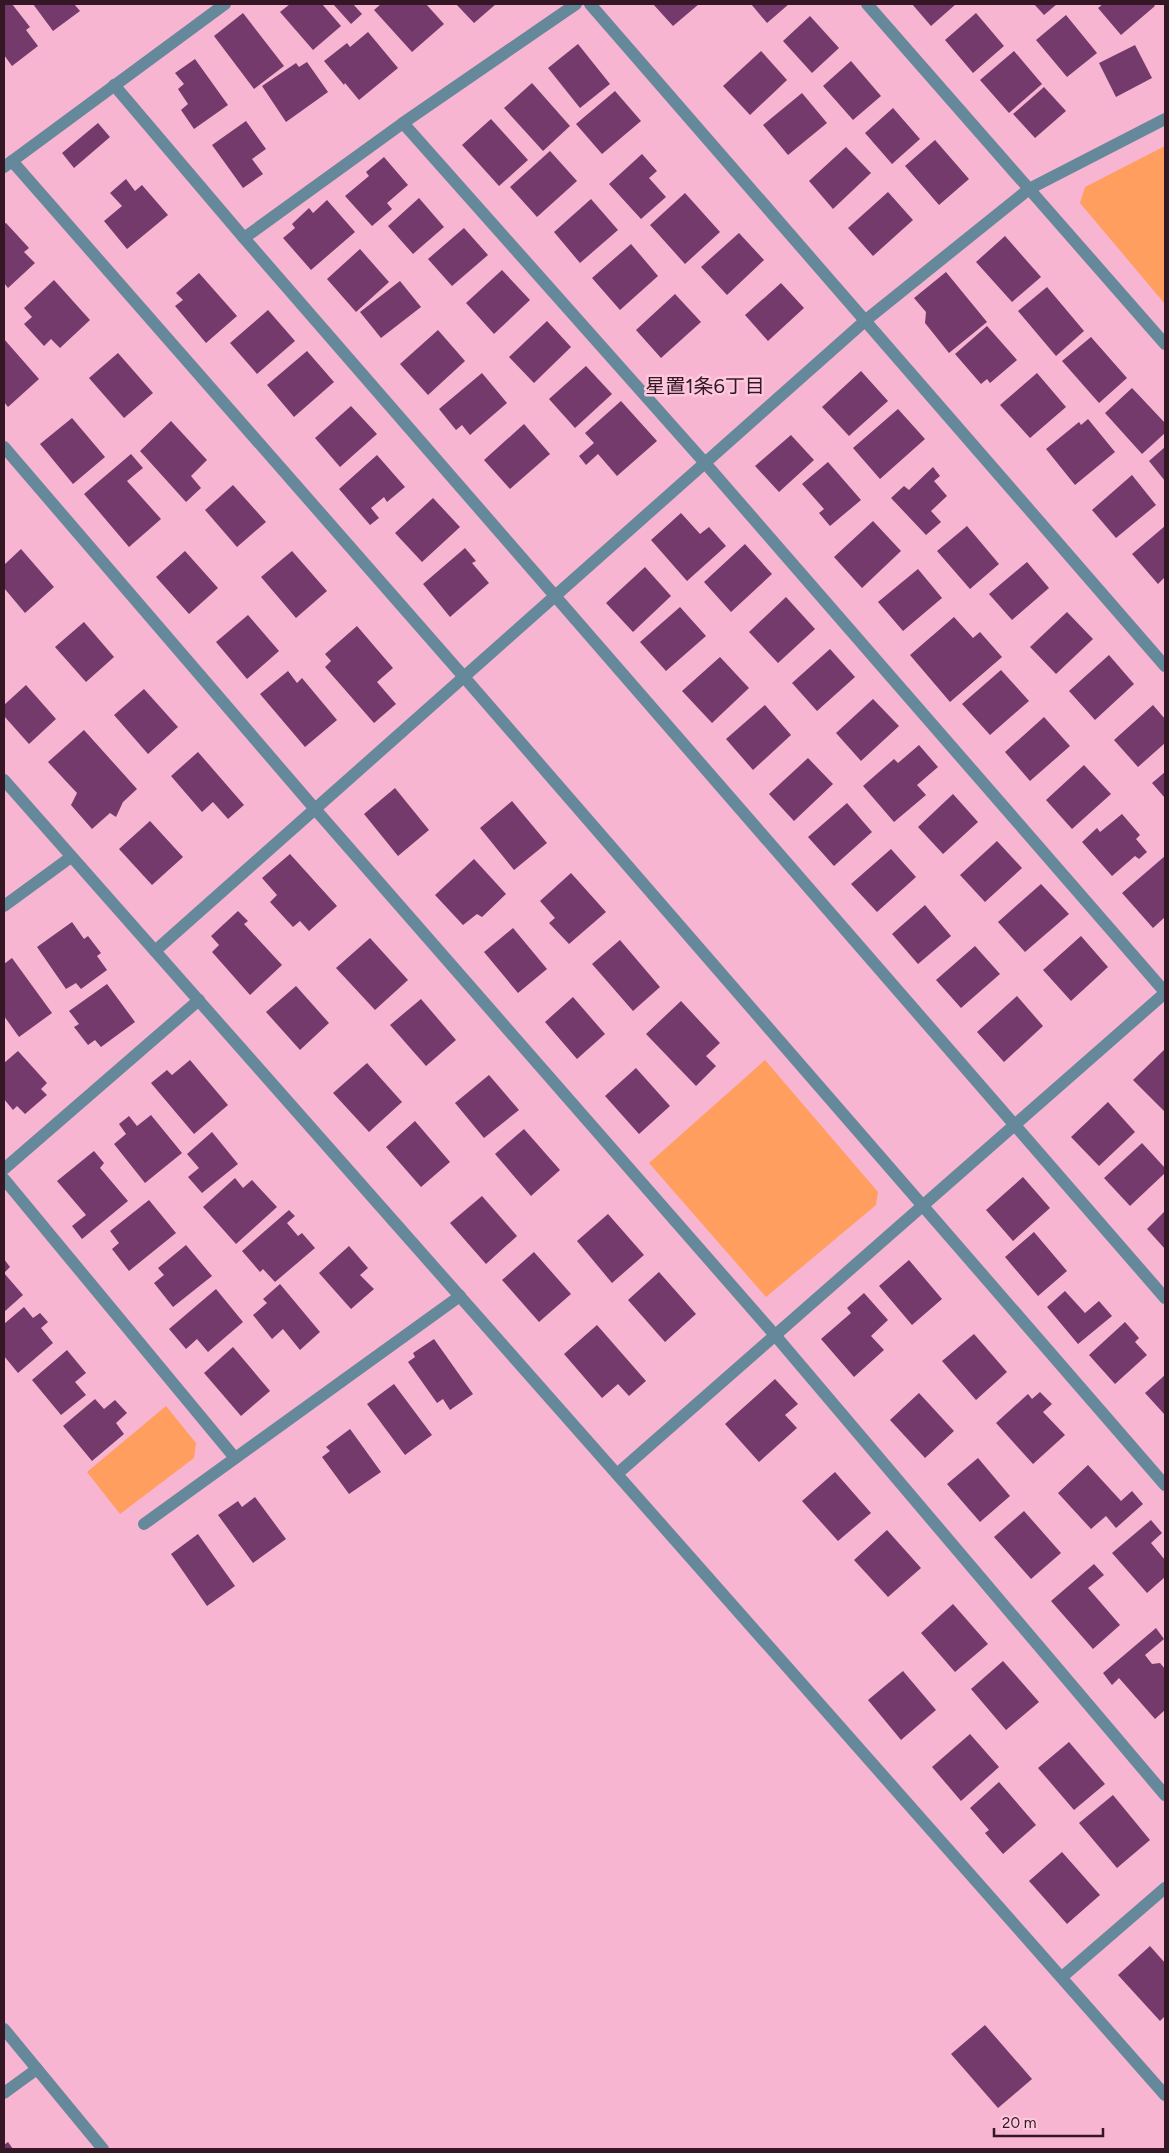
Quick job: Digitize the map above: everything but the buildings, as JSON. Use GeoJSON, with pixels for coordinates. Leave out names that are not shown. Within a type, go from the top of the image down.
{"type":"FeatureCollection","features":[{"type":"Feature","properties":{"kind":"street"},"geometry":{"type":"LineString","coordinates":[[225,4],[8,164],[464,677],[1165,1485]]}},
{"type":"Feature","properties":{"kind":"street"},"geometry":{"type":"LineString","coordinates":[[244,238],[403,123],[576,4]]}},
{"type":"Feature","properties":{"kind":"street"},"geometry":{"type":"LineString","coordinates":[[590,4],[1165,666]]}},
{"type":"Feature","properties":{"kind":"street"},"geometry":{"type":"LineString","coordinates":[[868,4],[1165,344]]}},
{"type":"Feature","properties":{"kind":"street"},"geometry":{"type":"LineString","coordinates":[[114,85],[244,238],[1016,1124],[1165,1298]]}},
{"type":"Feature","properties":{"kind":"street"},"geometry":{"type":"LineString","coordinates":[[155,951],[866,320],[1029,188],[1165,119]]}},
{"type":"Feature","properties":{"kind":"street"},"geometry":{"type":"LineString","coordinates":[[403,123],[705,462],[1165,993],[774,1334],[617,1474]]}},
{"type":"Feature","properties":{"kind":"street"},"geometry":{"type":"LineString","coordinates":[[4,447],[315,808],[774,1334],[1165,1795]]}},
{"type":"Feature","properties":{"kind":"street"},"geometry":{"type":"LineString","coordinates":[[4,780],[1165,2094]]}},
{"type":"Feature","properties":{"kind":"street"},"geometry":{"type":"LineString","coordinates":[[4,906],[71,857]]}},
{"type":"Feature","properties":{"kind":"street"},"geometry":{"type":"LineString","coordinates":[[4,1169],[199,1000]]}},
{"type":"Feature","properties":{"kind":"street"},"geometry":{"type":"LineString","coordinates":[[4,1179],[235,1458]]}},
{"type":"Feature","properties":{"kind":"street"},"geometry":{"type":"LineString","coordinates":[[144,1524],[460,1296]]}},
{"type":"Feature","properties":{"kind":"street"},"geometry":{"type":"LineString","coordinates":[[1062,1977],[1165,1888]]}},
{"type":"Feature","properties":{"kind":"street"},"geometry":{"type":"LineString","coordinates":[[4,2029],[103,2149]]}},
{"type":"Feature","properties":{"kind":"street"},"geometry":{"type":"LineString","coordinates":[[4,2093],[37,2069]]}},
{"type":"Feature","properties":{"kind":"shaded area"},"geometry":{"type":"Polygon","coordinates":[[[1165,146],[1165,304],[1080,203],[1085,187],[1165,146]]]}},
{"type":"Feature","properties":{"kind":"shaded area"},"geometry":{"type":"Polygon","coordinates":[[[765,1060],[878,1192],[876,1205],[766,1297],[649,1163],[765,1060]]]}},
{"type":"Feature","properties":{"kind":"shaded area"},"geometry":{"type":"Polygon","coordinates":[[[166,1406],[196,1443],[194,1458],[120,1514],[87,1472],[166,1406]]]}},
{"type":"Feature","properties":{"kind":"district","name":"星置1条6丁目"},"geometry":{"type":"Point","coordinates":[705,386]}}]}
